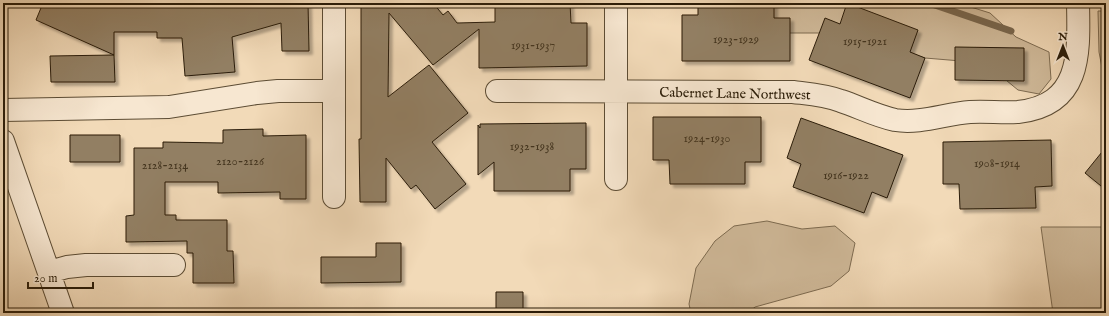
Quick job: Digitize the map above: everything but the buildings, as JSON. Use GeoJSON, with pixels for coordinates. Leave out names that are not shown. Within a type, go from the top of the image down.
{"type":"FeatureCollection","features":[{"type":"Feature","properties":{"kind":"street"},"geometry":{"type":"LineString","coordinates":[[334,3],[334,197]]}},
{"type":"Feature","properties":{"kind":"street"},"geometry":{"type":"LineString","coordinates":[[616,3],[616,179]]}},
{"type":"Feature","properties":{"kind":"street","name":"Cabernet Lane Northwest"},"geometry":{"type":"LineString","coordinates":[[497,91],[793,92],[821,95],[840,100],[878,116],[896,120],[911,121],[932,119],[960,113],[1017,112],[1032,109],[1048,103],[1061,93],[1068,85],[1073,74],[1078,47],[1078,3]]}},
{"type":"Feature","properties":{"kind":"street"},"geometry":{"type":"LineString","coordinates":[[3,110],[169,108],[257,93],[278,91],[334,91]]}},
{"type":"Feature","properties":{"kind":"street"},"geometry":{"type":"LineString","coordinates":[[3,141],[63,313]]}},
{"type":"Feature","properties":{"kind":"street"},"geometry":{"type":"LineString","coordinates":[[49,272],[67,267],[86,265],[174,265]]}},
{"type":"Feature","properties":{"kind":"shaded area"},"geometry":{"type":"Polygon","coordinates":[[[716,3],[958,3],[990,13],[1016,37],[1049,52],[1051,79],[1039,94],[1018,90],[995,71],[973,62],[925,58],[837,33],[772,33],[716,3]]]}},
{"type":"Feature","properties":{"kind":"shaded area"},"geometry":{"type":"Polygon","coordinates":[[[1098,11],[1106,11],[1106,73],[1103,73],[1099,52],[1098,11]]]}},
{"type":"Feature","properties":{"kind":"shaded area"},"geometry":{"type":"Polygon","coordinates":[[[767,221],[802,229],[835,226],[855,243],[849,271],[831,286],[755,307],[748,313],[691,313],[689,304],[696,268],[715,241],[734,226],[767,221]]]}},
{"type":"Feature","properties":{"kind":"shaded area"},"geometry":{"type":"Polygon","coordinates":[[[1041,227],[1106,227],[1106,313],[1053,313],[1041,227]]]}},
{"type":"Feature","properties":{"kind":"waterway"},"geometry":{"type":"LineString","coordinates":[[929,3],[1011,31]]}}]}
